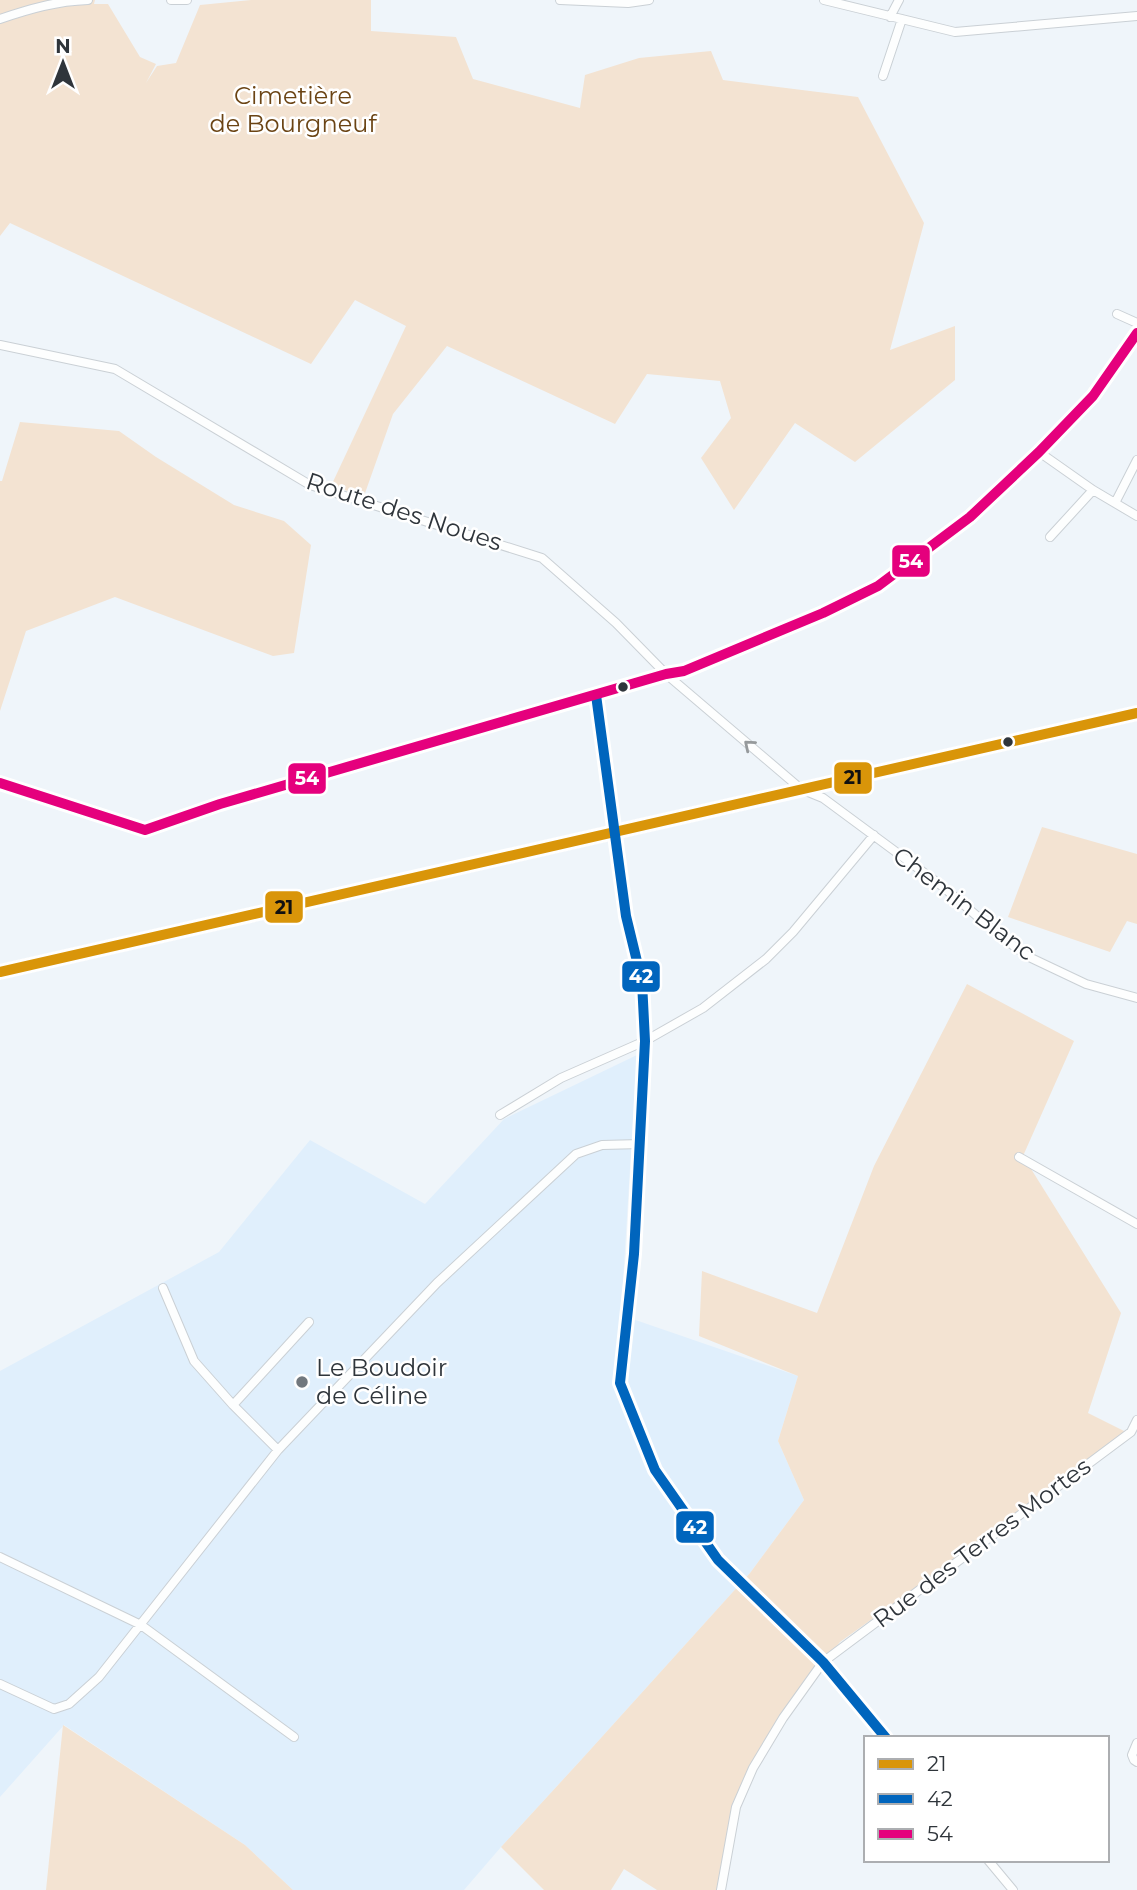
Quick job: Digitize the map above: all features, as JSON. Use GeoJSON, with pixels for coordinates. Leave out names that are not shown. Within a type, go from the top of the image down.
{"type":"FeatureCollection","features":[{"type":"Feature","properties":{"kind":"main road"},"geometry":{"type":"LineString","coordinates":[[0,972],[1137,713]]}},
{"type":"Feature","properties":{"kind":"street"},"geometry":{"type":"LineString","coordinates":[[0,19],[66,1],[88,0]]}},
{"type":"Feature","properties":{"kind":"street"},"geometry":{"type":"LineString","coordinates":[[171,0],[187,0]]}},
{"type":"Feature","properties":{"kind":"street"},"geometry":{"type":"LineString","coordinates":[[560,0],[628,3],[649,0]]}},
{"type":"Feature","properties":{"kind":"street"},"geometry":{"type":"LineString","coordinates":[[824,0],[956,32],[1137,16]]}},
{"type":"Feature","properties":{"kind":"street"},"geometry":{"type":"LineString","coordinates":[[890,17],[900,0]]}},
{"type":"Feature","properties":{"kind":"street"},"geometry":{"type":"LineString","coordinates":[[883,76],[902,19]]}},
{"type":"Feature","properties":{"kind":"street"},"geometry":{"type":"LineString","coordinates":[[1117,314],[1137,323]]}},
{"type":"Feature","properties":{"kind":"street"},"geometry":{"type":"LineString","coordinates":[[0,783],[145,830],[220,804],[684,671],[823,613],[878,586],[970,516],[1039,452],[1093,396],[1137,333]]}},
{"type":"Feature","properties":{"kind":"street","name":"Route des Noues"},"geometry":{"type":"LineString","coordinates":[[0,345],[116,369],[310,485],[541,558],[616,623],[666,674],[801,789]]}},
{"type":"Feature","properties":{"kind":"street"},"geometry":{"type":"LineString","coordinates":[[1039,452],[1093,490],[1137,516]]}},
{"type":"Feature","properties":{"kind":"street"},"geometry":{"type":"LineString","coordinates":[[1115,503],[1137,460]]}},
{"type":"Feature","properties":{"kind":"street"},"geometry":{"type":"LineString","coordinates":[[1050,537],[1093,490]]}},
{"type":"Feature","properties":{"kind":"street"},"geometry":{"type":"LineString","coordinates":[[596,695],[626,916],[642,982],[645,1041],[635,1254],[620,1383],[655,1470],[718,1560],[822,1662],[884,1736]]}},
{"type":"Feature","properties":{"kind":"street","name":"Chemin Blanc"},"geometry":{"type":"LineString","coordinates":[[801,789],[823,798],[874,835],[1029,957],[1086,984],[1137,998]]}},
{"type":"Feature","properties":{"kind":"street"},"geometry":{"type":"LineString","coordinates":[[499,1115],[561,1077],[645,1041],[703,1008],[766,959],[793,932],[874,835]]}},
{"type":"Feature","properties":{"kind":"street"},"geometry":{"type":"LineString","coordinates":[[0,1684],[54,1709],[69,1704],[99,1677],[278,1450],[437,1283],[576,1154],[602,1145],[641,1144]]}},
{"type":"Feature","properties":{"kind":"street"},"geometry":{"type":"LineString","coordinates":[[1019,1157],[1137,1224]]}},
{"type":"Feature","properties":{"kind":"street"},"geometry":{"type":"LineString","coordinates":[[163,1289],[194,1361],[278,1450]]}},
{"type":"Feature","properties":{"kind":"street"},"geometry":{"type":"LineString","coordinates":[[233,1405],[309,1322]]}},
{"type":"Feature","properties":{"kind":"street","name":"Rue des Terres Mortes"},"geometry":{"type":"LineString","coordinates":[[721,1890],[736,1807],[753,1768],[783,1718],[822,1662],[1134,1434],[1137,1420]]}},
{"type":"Feature","properties":{"kind":"street"},"geometry":{"type":"LineString","coordinates":[[0,1557],[141,1625],[294,1737]]}},
{"type":"Feature","properties":{"kind":"street"},"geometry":{"type":"LineString","coordinates":[[1137,1743],[1132,1755],[1137,1762]]}},
{"type":"Feature","properties":{"kind":"street"},"geometry":{"type":"LineString","coordinates":[[990,1862],[1013,1890]]}},
{"type":"Feature","properties":{"kind":"shaded area"},"geometry":{"type":"Polygon","coordinates":[[[637,1055],[621,1315],[798,1376],[778,1441],[804,1500],[750,1573],[464,1890],[293,1890],[245,1845],[64,1725],[0,1797],[0,1371],[219,1252],[310,1140],[425,1204],[504,1119],[637,1055]]]}},
{"type":"Feature","properties":{"kind":"green space","name":"Cimetière de Bourgneuf"},"geometry":{"type":"Polygon","coordinates":[[[0,0],[95,0],[94,4],[108,4],[140,57],[156,64],[146,83],[157,66],[176,63],[200,5],[251,0],[371,0],[371,31],[456,37],[473,79],[580,108],[585,75],[639,58],[711,51],[723,80],[858,97],[924,223],[890,350],[955,326],[955,380],[855,462],[795,423],[734,510],[701,458],[731,418],[720,381],[647,374],[615,424],[447,346],[393,414],[364,496],[331,486],[406,326],[355,300],[311,364],[10,223],[0,236],[0,0]]]}},
{"type":"Feature","properties":{"kind":"green space"},"geometry":{"type":"Polygon","coordinates":[[[20,422],[119,431],[234,505],[284,521],[311,545],[294,653],[273,656],[115,597],[26,631],[0,711],[0,481],[20,422]]]}},
{"type":"Feature","properties":{"kind":"green space"},"geometry":{"type":"Polygon","coordinates":[[[1042,827],[1137,854],[1137,924],[1127,921],[1110,952],[1008,917],[1042,827]]]}},
{"type":"Feature","properties":{"kind":"green space"},"geometry":{"type":"Polygon","coordinates":[[[967,984],[1074,1041],[1023,1156],[1121,1313],[1088,1413],[1130,1434],[840,1642],[798,1694],[756,1764],[737,1807],[722,1890],[657,1890],[624,1869],[611,1890],[544,1890],[501,1847],[750,1573],[804,1500],[778,1441],[798,1376],[699,1336],[702,1271],[817,1313],[874,1166],[967,984]]]}},
{"type":"Feature","properties":{"kind":"green space"},"geometry":{"type":"Polygon","coordinates":[[[63,1725],[245,1845],[293,1890],[46,1890],[63,1725]]]}},
{"type":"Feature","properties":{"kind":"transit line","name":"54"},"geometry":{"type":"LineString","coordinates":[[0,783],[145,830],[220,804],[684,671],[823,613],[878,586],[970,517],[1039,452],[1093,396],[1137,333]]}},
{"type":"Feature","properties":{"kind":"transit line","name":"42"},"geometry":{"type":"LineString","coordinates":[[596,695],[626,916],[642,982],[645,1041],[634,1254],[620,1383],[655,1470],[718,1560],[823,1662],[884,1736]]}},
{"type":"Feature","properties":{"kind":"transit line","name":"21"},"geometry":{"type":"LineString","coordinates":[[0,972],[1137,713]]}},
{"type":"Feature","properties":{"kind":"place","name":"Le Boudoir de Céline"},"geometry":{"type":"Point","coordinates":[302,1382]}}]}
